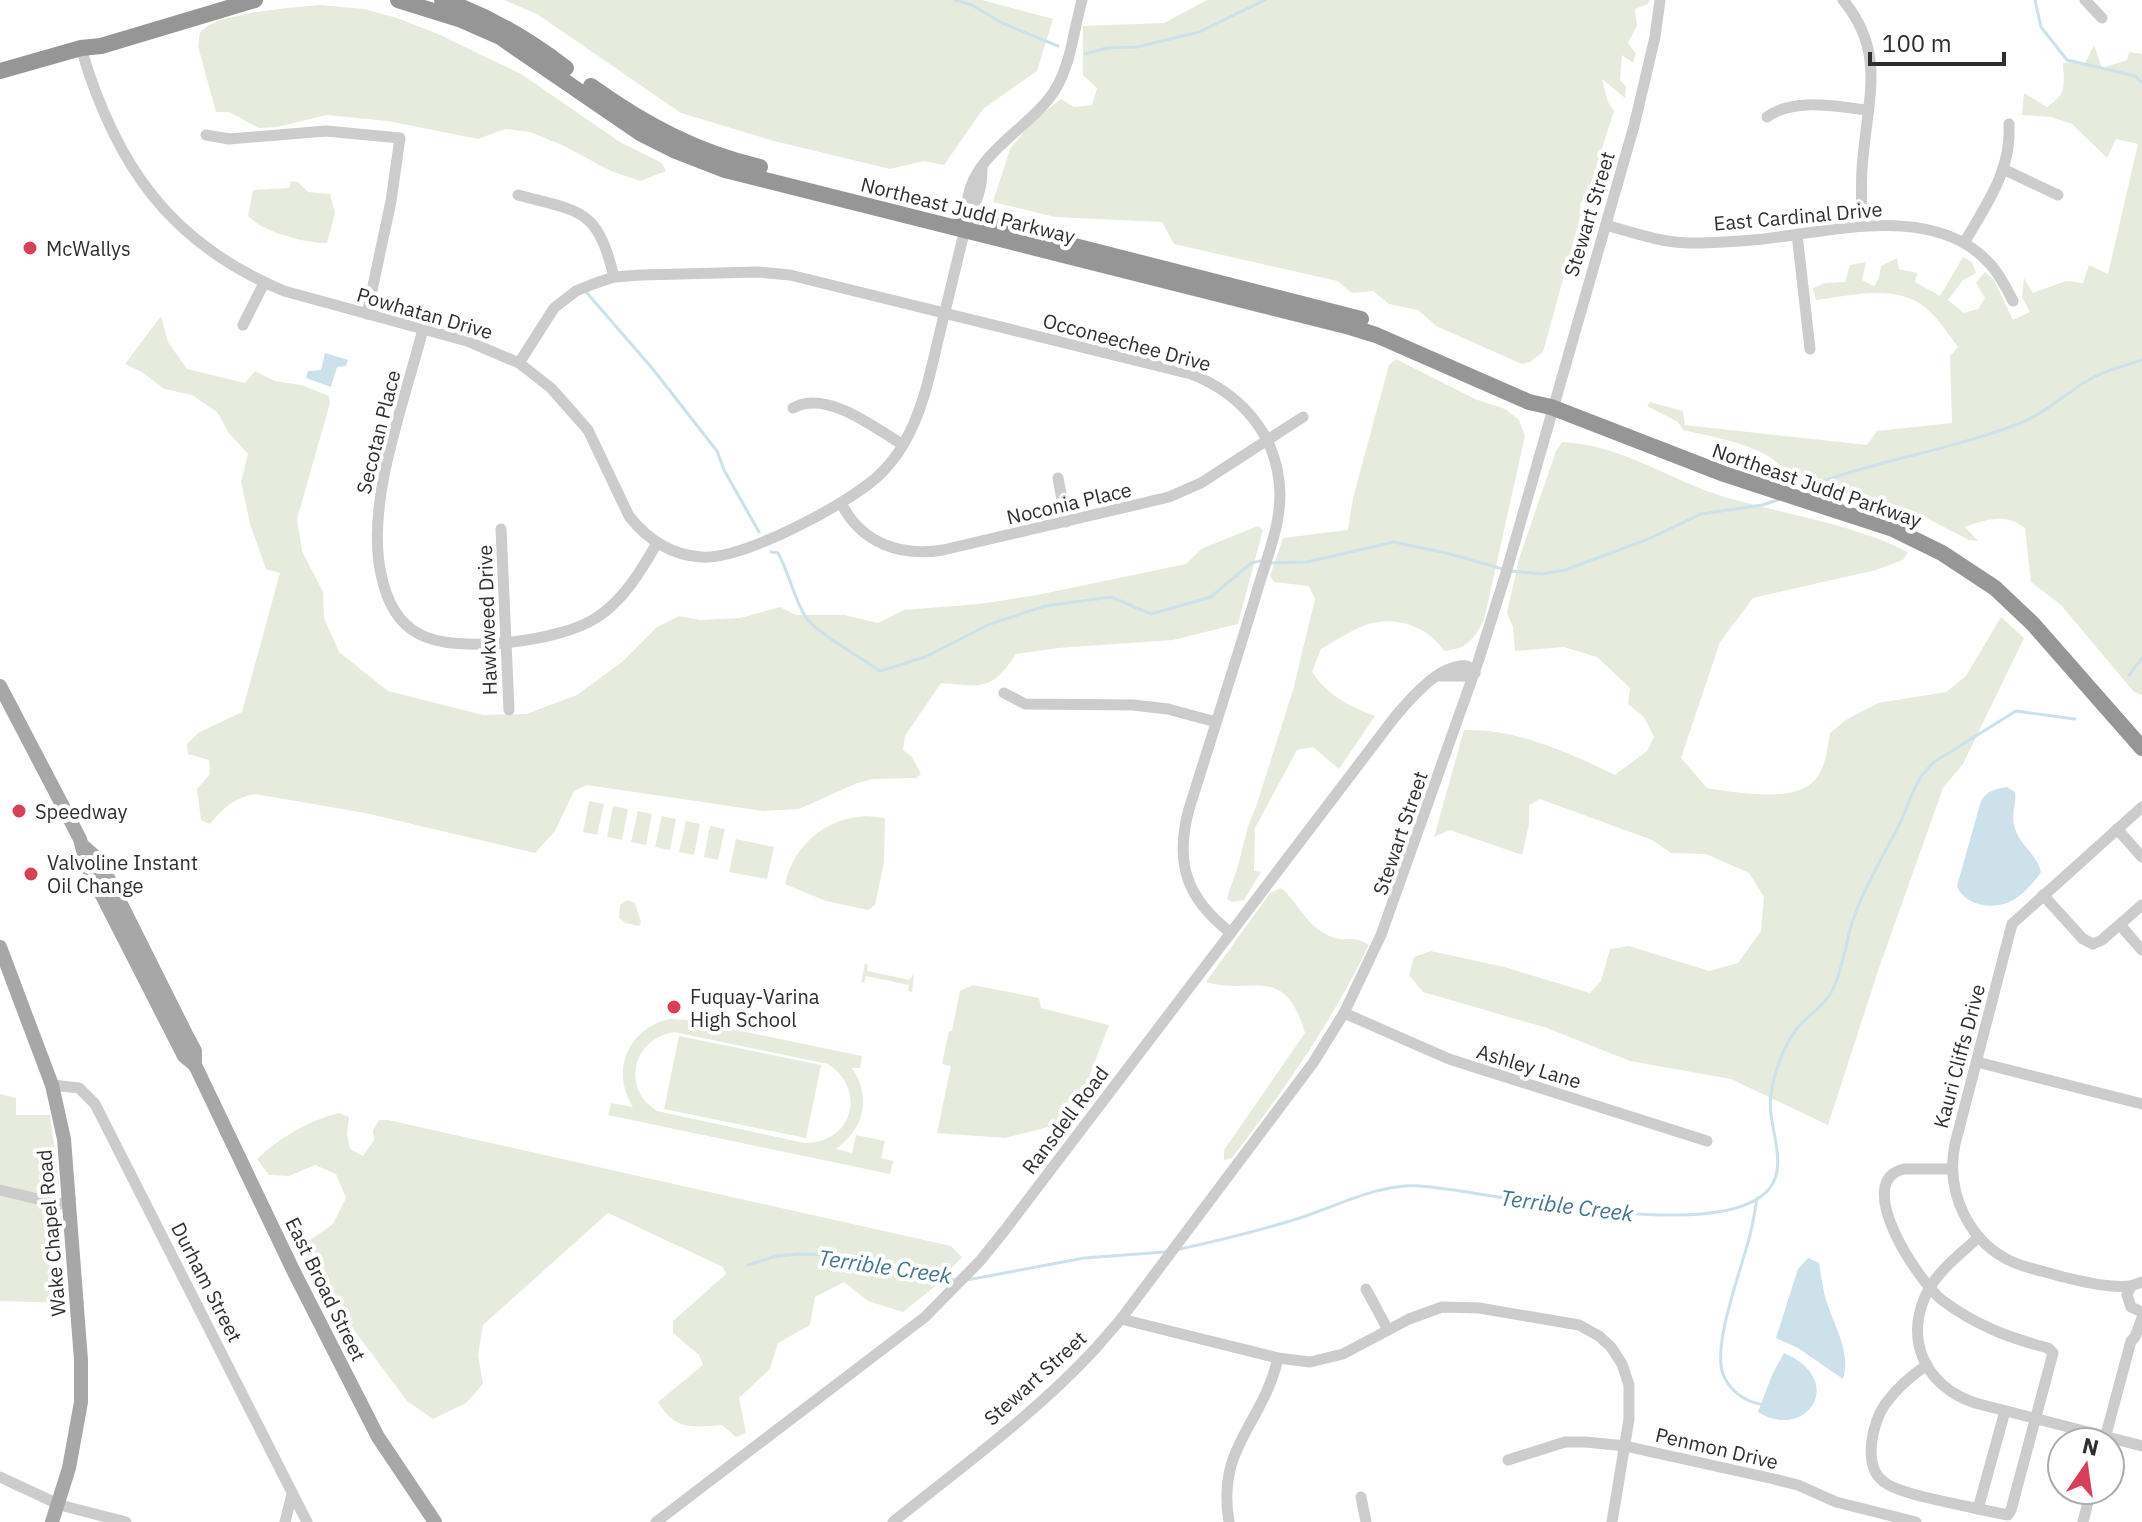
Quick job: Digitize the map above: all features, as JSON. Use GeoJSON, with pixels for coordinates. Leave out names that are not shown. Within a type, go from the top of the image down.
{"type":"FeatureCollection","features":[{"type":"Feature","properties":{"kind":"highway"},"geometry":{"type":"LineString","coordinates":[[81,48],[96,39],[223,0]]}},
{"type":"Feature","properties":{"kind":"highway"},"geometry":{"type":"LineString","coordinates":[[0,71],[81,48],[101,46],[255,0]]}},
{"type":"Feature","properties":{"kind":"highway","name":"Northeast Judd Parkway"},"geometry":{"type":"LineString","coordinates":[[398,0],[459,19],[500,37],[640,133],[699,161],[1336,311],[1407,337],[1532,394],[1551,407],[1724,474],[1893,529],[1942,553],[1995,588],[2033,624],[2142,748]]}},
{"type":"Feature","properties":{"kind":"highway","name":"Northeast Judd Parkway"},"geometry":{"type":"LineString","coordinates":[[442,0],[470,10],[516,34],[631,114],[701,150],[967,224]]}},
{"type":"Feature","properties":{"kind":"main road","name":"East Broad Street"},"geometry":{"type":"LineString","coordinates":[[0,686],[82,845],[87,866],[184,1056],[195,1065],[294,1272],[378,1437],[435,1522]]}},
{"type":"Feature","properties":{"kind":"main road","name":"Wake Chapel Road"},"geometry":{"type":"LineString","coordinates":[[0,947],[52,1085],[64,1139],[81,1360],[81,1402],[60,1505],[52,1522]]}},
{"type":"Feature","properties":{"kind":"street","name":"Powhatan Drive"},"geometry":{"type":"LineString","coordinates":[[81,48],[107,124],[138,178],[163,208],[204,247],[264,283],[303,297],[467,341],[519,363],[551,388],[588,430],[629,516],[657,543],[688,555],[717,557],[774,537],[841,503],[877,477],[903,445],[925,396],[967,224],[977,206],[982,168],[996,149],[1053,93],[1066,65],[1082,0]]}},
{"type":"Feature","properties":{"kind":"street","name":"Stewart Street"},"geometry":{"type":"LineString","coordinates":[[893,1522],[1068,1376],[1121,1319],[1289,1096],[1344,1013],[1391,912],[1475,673],[1634,126],[1655,37],[1660,0]]}},
{"type":"Feature","properties":{"kind":"street"},"geometry":{"type":"LineString","coordinates":[[1843,0],[1858,19],[1869,46],[1872,73],[1862,161],[1862,226]]}},
{"type":"Feature","properties":{"kind":"street"},"geometry":{"type":"LineString","coordinates":[[2085,0],[2102,18]]}},
{"type":"Feature","properties":{"kind":"street"},"geometry":{"type":"LineString","coordinates":[[1767,117],[1776,110],[1801,106],[1868,110]]}},
{"type":"Feature","properties":{"kind":"street"},"geometry":{"type":"LineString","coordinates":[[1964,243],[2005,170],[2011,145],[2009,124]]}},
{"type":"Feature","properties":{"kind":"street"},"geometry":{"type":"LineString","coordinates":[[206,135],[229,139],[326,131],[400,138],[391,201],[367,314]]}},
{"type":"Feature","properties":{"kind":"street"},"geometry":{"type":"LineString","coordinates":[[2005,170],[2058,195]]}},
{"type":"Feature","properties":{"kind":"street"},"geometry":{"type":"LineString","coordinates":[[518,195],[566,208],[589,221],[606,244],[614,277]]}},
{"type":"Feature","properties":{"kind":"street","name":"East Cardinal Drive"},"geometry":{"type":"LineString","coordinates":[[1606,225],[1649,237],[1692,243],[1862,226],[1895,225],[1928,230],[1964,243],[1990,264],[2013,301]]}},
{"type":"Feature","properties":{"kind":"street"},"geometry":{"type":"LineString","coordinates":[[1797,234],[1810,349]]}},
{"type":"Feature","properties":{"kind":"street","name":"Occoneechee Drive"},"geometry":{"type":"LineString","coordinates":[[519,363],[554,308],[576,291],[614,277],[775,272],[1177,371],[1222,388],[1245,407],[1258,424],[1279,478],[1277,519],[1187,820],[1183,854],[1193,893],[1231,933]]}},
{"type":"Feature","properties":{"kind":"street"},"geometry":{"type":"LineString","coordinates":[[243,325],[264,283]]}},
{"type":"Feature","properties":{"kind":"street","name":"Secotan Place"},"geometry":{"type":"LineString","coordinates":[[423,329],[379,498],[376,533],[381,574],[395,612],[420,635],[453,644],[553,637],[595,620],[613,606],[657,543]]}},
{"type":"Feature","properties":{"kind":"street"},"geometry":{"type":"LineString","coordinates":[[793,408],[810,402],[826,405],[866,422],[903,445]]}},
{"type":"Feature","properties":{"kind":"street","name":"Noconia Place"},"geometry":{"type":"LineString","coordinates":[[841,503],[851,520],[873,540],[889,548],[915,553],[943,550],[1151,503],[1185,491],[1249,454],[1303,417]]}},
{"type":"Feature","properties":{"kind":"street"},"geometry":{"type":"LineString","coordinates":[[1058,478],[1066,522]]}},
{"type":"Feature","properties":{"kind":"street","name":"Hawkweed Drive"},"geometry":{"type":"LineString","coordinates":[[501,529],[509,710]]}},
{"type":"Feature","properties":{"kind":"street","name":"Ransdell Road"},"geometry":{"type":"LineString","coordinates":[[656,1522],[892,1344],[945,1298],[994,1243],[1394,718],[1415,694],[1440,676],[1475,673]]}},
{"type":"Feature","properties":{"kind":"street"},"geometry":{"type":"LineString","coordinates":[[1004,693],[1025,704],[1133,705],[1168,709],[1216,722]]}},
{"type":"Feature","properties":{"kind":"street","name":"Kauri Cliffs Drive"},"geometry":{"type":"LineString","coordinates":[[2136,1310],[2097,1285],[2014,1262],[1996,1252],[1979,1237],[1960,1207],[1951,1169],[2012,924],[2142,807]]}},
{"type":"Feature","properties":{"kind":"street"},"geometry":{"type":"LineString","coordinates":[[2117,829],[2142,857]]}},
{"type":"Feature","properties":{"kind":"street"},"geometry":{"type":"LineString","coordinates":[[2043,895],[2088,943],[2099,943],[2142,905]]}},
{"type":"Feature","properties":{"kind":"street"},"geometry":{"type":"LineString","coordinates":[[2120,925],[2142,950]]}},
{"type":"Feature","properties":{"kind":"street","name":"Ashley Lane"},"geometry":{"type":"LineString","coordinates":[[1344,1013],[1449,1059],[1707,1141]]}},
{"type":"Feature","properties":{"kind":"street"},"geometry":{"type":"LineString","coordinates":[[1977,1062],[2142,1104]]}},
{"type":"Feature","properties":{"kind":"street","name":"Durham Street"},"geometry":{"type":"LineString","coordinates":[[52,1085],[79,1088],[101,1114],[307,1522]]}},
{"type":"Feature","properties":{"kind":"street"},"geometry":{"type":"LineString","coordinates":[[1927,1365],[1886,1403],[1873,1438],[1873,1468],[1887,1485],[1898,1489],[2008,1515],[2053,1358],[2051,1350],[1985,1328],[1929,1289],[1913,1269],[1886,1208],[1884,1186],[1897,1171],[1951,1169]]}},
{"type":"Feature","properties":{"kind":"street"},"geometry":{"type":"LineString","coordinates":[[0,1190],[59,1204],[69,1202]]}},
{"type":"Feature","properties":{"kind":"street"},"geometry":{"type":"LineString","coordinates":[[1979,1237],[1929,1289],[1918,1321],[1918,1338],[1927,1365],[1938,1383],[1958,1397],[2061,1426]]}},
{"type":"Feature","properties":{"kind":"street"},"geometry":{"type":"LineString","coordinates":[[2108,1426],[2131,1341],[2135,1337],[2136,1310],[2127,1295],[2138,1282]]}},
{"type":"Feature","properties":{"kind":"street","name":"Kauri Cliffs Drive"},"geometry":{"type":"LineString","coordinates":[[2097,1285],[2138,1282]]}},
{"type":"Feature","properties":{"kind":"street"},"geometry":{"type":"LineString","coordinates":[[1366,1289],[1388,1330]]}},
{"type":"Feature","properties":{"kind":"street"},"geometry":{"type":"LineString","coordinates":[[1121,1319],[1278,1358],[1320,1362],[1343,1354],[1429,1310],[1454,1306],[1554,1319],[1589,1329],[1611,1347],[1626,1373],[1630,1408],[1612,1522]]}},
{"type":"Feature","properties":{"kind":"street"},"geometry":{"type":"LineString","coordinates":[[1229,1522],[1225,1491],[1228,1470],[1234,1452],[1269,1391],[1278,1358]]}},
{"type":"Feature","properties":{"kind":"street"},"geometry":{"type":"LineString","coordinates":[[1978,1509],[2005,1411]]}},
{"type":"Feature","properties":{"kind":"street","name":"Penmon Drive"},"geometry":{"type":"LineString","coordinates":[[1508,1460],[1565,1442],[1625,1446],[1798,1485],[1836,1502],[1916,1522]]}},
{"type":"Feature","properties":{"kind":"street"},"geometry":{"type":"LineString","coordinates":[[0,1477],[60,1505],[126,1522]]}},
{"type":"Feature","properties":{"kind":"street"},"geometry":{"type":"LineString","coordinates":[[285,1522],[292,1494]]}},
{"type":"Feature","properties":{"kind":"street"},"geometry":{"type":"LineString","coordinates":[[1361,1497],[1366,1522]]}},
{"type":"Feature","properties":{"kind":"shaded area"},"geometry":{"type":"Polygon","coordinates":[[[504,0],[982,0],[1053,19],[1037,71],[983,109],[944,165],[924,161],[890,169],[774,141],[681,113],[537,14],[504,0]]]}},
{"type":"Feature","properties":{"kind":"shaded area"},"geometry":{"type":"Polygon","coordinates":[[[1207,0],[1649,0],[1648,4],[1635,9],[1637,26],[1628,43],[1636,54],[1633,63],[1622,55],[1620,80],[1626,86],[1625,98],[1602,79],[1608,102],[1614,111],[1587,195],[1580,204],[1581,214],[1543,352],[1522,364],[1436,326],[1418,310],[1389,304],[1373,291],[1352,293],[1337,281],[1174,244],[1162,222],[1055,217],[993,202],[1010,149],[1032,122],[1061,99],[1074,107],[1092,105],[1097,88],[1083,75],[1083,26],[1164,23],[1207,0]]]}},
{"type":"Feature","properties":{"kind":"shaded area"},"geometry":{"type":"Polygon","coordinates":[[[320,5],[364,9],[438,34],[521,74],[620,142],[662,163],[666,171],[640,181],[611,171],[530,132],[505,129],[478,139],[388,121],[327,115],[259,128],[229,112],[216,112],[198,46],[200,33],[220,20],[237,16],[320,5]]]}},
{"type":"Feature","properties":{"kind":"shaded area"},"geometry":{"type":"Polygon","coordinates":[[[2094,45],[2102,68],[2127,60],[2129,52],[2142,54],[2142,695],[2134,692],[2061,605],[2031,582],[2025,528],[2018,523],[1996,519],[1973,524],[1965,527],[1978,541],[1969,540],[1911,510],[1781,467],[1763,453],[1750,448],[1683,430],[1678,422],[1647,406],[1650,402],[1683,411],[1685,425],[1867,445],[1877,431],[1952,423],[1950,356],[1958,347],[1926,308],[1914,300],[1887,293],[1816,300],[1813,288],[1825,283],[1845,282],[1850,265],[1866,262],[1862,280],[1874,286],[1881,266],[1897,258],[1899,269],[1917,273],[1915,282],[1940,296],[1963,257],[1972,262],[1976,273],[1963,280],[1948,300],[1964,313],[1978,309],[1985,298],[1976,283],[1985,272],[1994,280],[2013,320],[2030,312],[2022,297],[2024,278],[2033,293],[2066,281],[2083,283],[2089,265],[2108,274],[2138,144],[2116,139],[2107,158],[2072,124],[2051,117],[2022,115],[2024,93],[2047,107],[2058,98],[2063,88],[2063,63],[2084,65],[2094,45]]]}},
{"type":"Feature","properties":{"kind":"shaded area"},"geometry":{"type":"Polygon","coordinates":[[[291,181],[298,182],[308,192],[330,194],[335,213],[327,243],[285,236],[248,216],[253,190],[289,188],[291,181]]]}},
{"type":"Feature","properties":{"kind":"shaded area"},"geometry":{"type":"Polygon","coordinates":[[[161,316],[168,342],[187,369],[245,383],[255,371],[275,381],[301,385],[329,396],[330,403],[297,519],[302,551],[323,592],[324,618],[339,652],[388,691],[483,715],[526,714],[577,695],[622,662],[657,627],[679,616],[700,620],[740,618],[780,607],[796,615],[844,615],[878,623],[904,610],[979,604],[1037,595],[1186,564],[1201,549],[1258,526],[1263,530],[1238,624],[1173,640],[1016,654],[1000,675],[985,684],[941,683],[905,736],[903,750],[912,757],[921,774],[916,778],[873,779],[799,809],[763,811],[587,785],[574,791],[555,831],[535,853],[365,813],[255,794],[230,804],[210,824],[201,820],[197,789],[210,774],[209,760],[188,754],[187,744],[198,733],[242,712],[280,573],[266,569],[250,524],[241,481],[248,454],[229,433],[217,412],[192,395],[164,389],[142,372],[125,364],[161,316]]]}},
{"type":"Feature","properties":{"kind":"shaded area"},"geometry":{"type":"Polygon","coordinates":[[[1396,359],[1475,399],[1505,409],[1519,420],[1525,436],[1484,620],[1468,642],[1452,650],[1444,651],[1420,629],[1388,621],[1360,627],[1321,649],[1312,672],[1318,680],[1340,699],[1375,716],[1339,769],[1313,747],[1297,750],[1255,828],[1254,871],[1261,872],[1244,900],[1232,902],[1227,899],[1228,894],[1293,690],[1315,599],[1309,586],[1274,582],[1270,576],[1283,538],[1348,530],[1353,498],[1389,365],[1396,359]]]}},
{"type":"Feature","properties":{"kind":"shaded area"},"geometry":{"type":"Polygon","coordinates":[[[1562,442],[1606,449],[1704,490],[1841,527],[1908,552],[1903,560],[1876,570],[1753,598],[1720,642],[1681,758],[1707,788],[1779,794],[1805,787],[1815,780],[1822,769],[1830,733],[1846,720],[1878,703],[1946,692],[1966,676],[2001,617],[2024,638],[1963,764],[1943,788],[1878,971],[1828,1125],[1731,1079],[1630,1061],[1547,1028],[1423,992],[1409,975],[1414,957],[1431,951],[1504,967],[1590,993],[1601,981],[1610,949],[1629,946],[1709,971],[1738,963],[1761,931],[1764,897],[1749,873],[1706,854],[1671,853],[1652,840],[1540,799],[1529,805],[1529,824],[1522,855],[1450,830],[1434,837],[1464,730],[1483,730],[1522,738],[1615,775],[1647,751],[1654,737],[1644,717],[1628,704],[1630,688],[1597,657],[1564,647],[1515,651],[1513,627],[1507,613],[1519,559],[1556,451],[1562,442]]]}},
{"type":"Feature","properties":{"kind":"shaded area"},"geometry":{"type":"Polygon","coordinates":[[[589,801],[604,804],[597,835],[583,832],[589,801]]]}},
{"type":"Feature","properties":{"kind":"shaded area"},"geometry":{"type":"Polygon","coordinates":[[[613,806],[628,809],[622,840],[607,837],[613,806]]]}},
{"type":"Feature","properties":{"kind":"shaded area"},"geometry":{"type":"Polygon","coordinates":[[[638,811],[652,814],[646,845],[631,842],[638,811]]]}},
{"type":"Feature","properties":{"kind":"shaded area"},"geometry":{"type":"Polygon","coordinates":[[[662,816],[676,819],[670,850],[655,847],[662,816]]]}},
{"type":"Feature","properties":{"kind":"shaded area"},"geometry":{"type":"Polygon","coordinates":[[[867,816],[885,818],[884,862],[875,905],[868,910],[826,901],[785,884],[796,857],[814,836],[838,822],[867,816]]]}},
{"type":"Feature","properties":{"kind":"shaded area"},"geometry":{"type":"Polygon","coordinates":[[[686,821],[700,824],[694,855],[679,852],[686,821]]]}},
{"type":"Feature","properties":{"kind":"shaded area"},"geometry":{"type":"Polygon","coordinates":[[[710,826],[725,829],[718,860],[704,857],[710,826]]]}},
{"type":"Feature","properties":{"kind":"shaded area"},"geometry":{"type":"Polygon","coordinates":[[[736,839],[774,847],[767,879],[729,872],[736,839]]]}},
{"type":"Feature","properties":{"kind":"shaded area"},"geometry":{"type":"Polygon","coordinates":[[[1281,888],[1323,933],[1369,945],[1323,1029],[1289,1080],[1232,1158],[1224,1160],[1224,1150],[1305,1033],[1297,1011],[1277,989],[1206,982],[1270,893],[1281,888]]]}},
{"type":"Feature","properties":{"kind":"shaded area"},"geometry":{"type":"Polygon","coordinates":[[[627,900],[635,903],[641,922],[639,926],[625,923],[619,918],[620,905],[627,900]]]}},
{"type":"Feature","properties":{"kind":"shaded area"},"geometry":{"type":"Polygon","coordinates":[[[865,963],[868,965],[867,971],[910,980],[914,973],[912,992],[908,991],[909,985],[866,976],[861,983],[865,963]]]}},
{"type":"Feature","properties":{"kind":"shaded area"},"geometry":{"type":"Polygon","coordinates":[[[973,985],[1039,998],[1041,1008],[1109,1025],[1085,1087],[1052,1126],[1005,1138],[937,1133],[951,1066],[942,1064],[949,1031],[952,1031],[960,991],[973,985]]]}},
{"type":"Feature","properties":{"kind":"shaded area"},"geometry":{"type":"Polygon","coordinates":[[[670,1019],[688,1020],[862,1056],[860,1068],[852,1068],[862,1090],[862,1112],[853,1132],[836,1149],[852,1153],[856,1135],[885,1141],[881,1158],[893,1161],[890,1174],[608,1115],[611,1103],[633,1107],[623,1079],[627,1053],[643,1031],[670,1019]],[[674,1032],[649,1044],[636,1066],[635,1078],[646,1102],[657,1111],[804,1143],[834,1135],[849,1114],[851,1101],[848,1087],[828,1064],[674,1032]]]}},
{"type":"Feature","properties":{"kind":"shaded area"},"geometry":{"type":"Polygon","coordinates":[[[679,1036],[821,1065],[806,1138],[664,1109],[679,1036]]]}},
{"type":"Feature","properties":{"kind":"shaded area"},"geometry":{"type":"Polygon","coordinates":[[[0,1094],[16,1098],[16,1115],[50,1115],[59,1183],[57,1213],[63,1303],[0,1301],[0,1094]]]}},
{"type":"Feature","properties":{"kind":"shaded area"},"geometry":{"type":"Polygon","coordinates":[[[339,1113],[349,1117],[347,1134],[350,1149],[363,1156],[374,1140],[373,1130],[379,1120],[388,1120],[951,1246],[962,1257],[933,1288],[903,1312],[868,1301],[844,1282],[815,1297],[810,1325],[778,1343],[770,1369],[739,1398],[746,1433],[736,1437],[722,1425],[678,1423],[658,1402],[703,1365],[699,1355],[673,1333],[673,1321],[726,1274],[723,1267],[608,1213],[483,1325],[478,1355],[483,1384],[466,1403],[433,1419],[407,1401],[354,1330],[306,1243],[333,1224],[346,1198],[336,1174],[315,1165],[289,1176],[269,1175],[257,1159],[295,1131],[339,1113]]]}},
{"type":"Feature","properties":{"kind":"water"},"geometry":{"type":"Polygon","coordinates":[[[325,353],[348,360],[346,366],[337,367],[331,387],[306,378],[308,371],[321,370],[325,353]]]}},
{"type":"Feature","properties":{"kind":"water"},"geometry":{"type":"Polygon","coordinates":[[[2007,787],[2015,792],[2013,821],[2016,832],[2041,872],[2013,900],[1998,905],[1981,905],[1966,898],[1957,886],[1981,801],[1986,794],[2007,787]]]}},
{"type":"Feature","properties":{"kind":"water"},"geometry":{"type":"Polygon","coordinates":[[[1808,1258],[1819,1263],[1825,1296],[1843,1347],[1843,1379],[1798,1348],[1776,1338],[1798,1269],[1808,1258]]]}},
{"type":"Feature","properties":{"kind":"water"},"geometry":{"type":"Polygon","coordinates":[[[1784,1353],[1803,1365],[1814,1378],[1817,1392],[1813,1404],[1804,1414],[1791,1419],[1776,1419],[1758,1412],[1784,1353]]]}},
{"type":"Feature","properties":{"kind":"waterway"},"geometry":{"type":"LineString","coordinates":[[955,0],[1058,46]]}},
{"type":"Feature","properties":{"kind":"waterway"},"geometry":{"type":"LineString","coordinates":[[1085,54],[1107,48],[1137,47],[1199,32],[1265,0]]}},
{"type":"Feature","properties":{"kind":"waterway"},"geometry":{"type":"LineString","coordinates":[[2035,0],[2041,27],[2067,60],[2135,76],[2142,82]]}},
{"type":"Feature","properties":{"kind":"waterway"},"geometry":{"type":"LineString","coordinates":[[587,293],[652,368],[717,451],[724,470],[759,532]]}},
{"type":"Feature","properties":{"kind":"waterway"},"geometry":{"type":"LineString","coordinates":[[1796,492],[1851,472],[2018,424],[2096,376],[2142,360]]}},
{"type":"Feature","properties":{"kind":"waterway"},"geometry":{"type":"LineString","coordinates":[[1511,571],[1542,574],[1565,570],[1646,540],[1701,514],[1778,500]]}},
{"type":"Feature","properties":{"kind":"waterway"},"geometry":{"type":"LineString","coordinates":[[1269,563],[1307,562],[1394,542],[1503,569]]}},
{"type":"Feature","properties":{"kind":"waterway"},"geometry":{"type":"LineString","coordinates":[[771,552],[778,553],[801,609],[811,623],[880,671],[925,657],[990,624],[1045,606],[1111,597],[1151,614],[1211,597],[1251,563],[1260,561]]}},
{"type":"Feature","properties":{"kind":"waterway","name":"Terrible Creek"},"geometry":{"type":"LineString","coordinates":[[2129,675],[2142,658]]}},
{"type":"Feature","properties":{"kind":"waterway","name":"Terrible Creek"},"geometry":{"type":"LineString","coordinates":[[1180,1249],[1303,1217],[1375,1191],[1405,1186],[1656,1215],[1704,1214],[1743,1206],[1769,1189],[1775,1179],[1778,1156],[1770,1106],[1780,1059],[1798,1027],[1831,993],[1859,904],[1922,775],[1934,762],[2016,711],[2075,719]]}},
{"type":"Feature","properties":{"kind":"waterway"},"geometry":{"type":"LineString","coordinates":[[1757,1198],[1750,1235],[1729,1306],[1721,1344],[1721,1361],[1723,1374],[1733,1390],[1760,1404]]}},
{"type":"Feature","properties":{"kind":"waterway","name":"Terrible Creek"},"geometry":{"type":"LineString","coordinates":[[967,1280],[1084,1258],[1165,1252]]}},
{"type":"Feature","properties":{"kind":"waterway","name":"Terrible Creek"},"geometry":{"type":"LineString","coordinates":[[747,1265],[777,1256],[823,1255],[873,1268],[955,1280]]}},
{"type":"Feature","properties":{"kind":"place","name":"McWallys"},"geometry":{"type":"Point","coordinates":[30,248]}},
{"type":"Feature","properties":{"kind":"place","name":"Speedway"},"geometry":{"type":"Point","coordinates":[19,811]}},
{"type":"Feature","properties":{"kind":"place","name":"Valvoline Instant Oil Change"},"geometry":{"type":"Point","coordinates":[31,874]}},
{"type":"Feature","properties":{"kind":"place","name":"Fuquay-Varina High School"},"geometry":{"type":"Point","coordinates":[674,1007]}}]}
